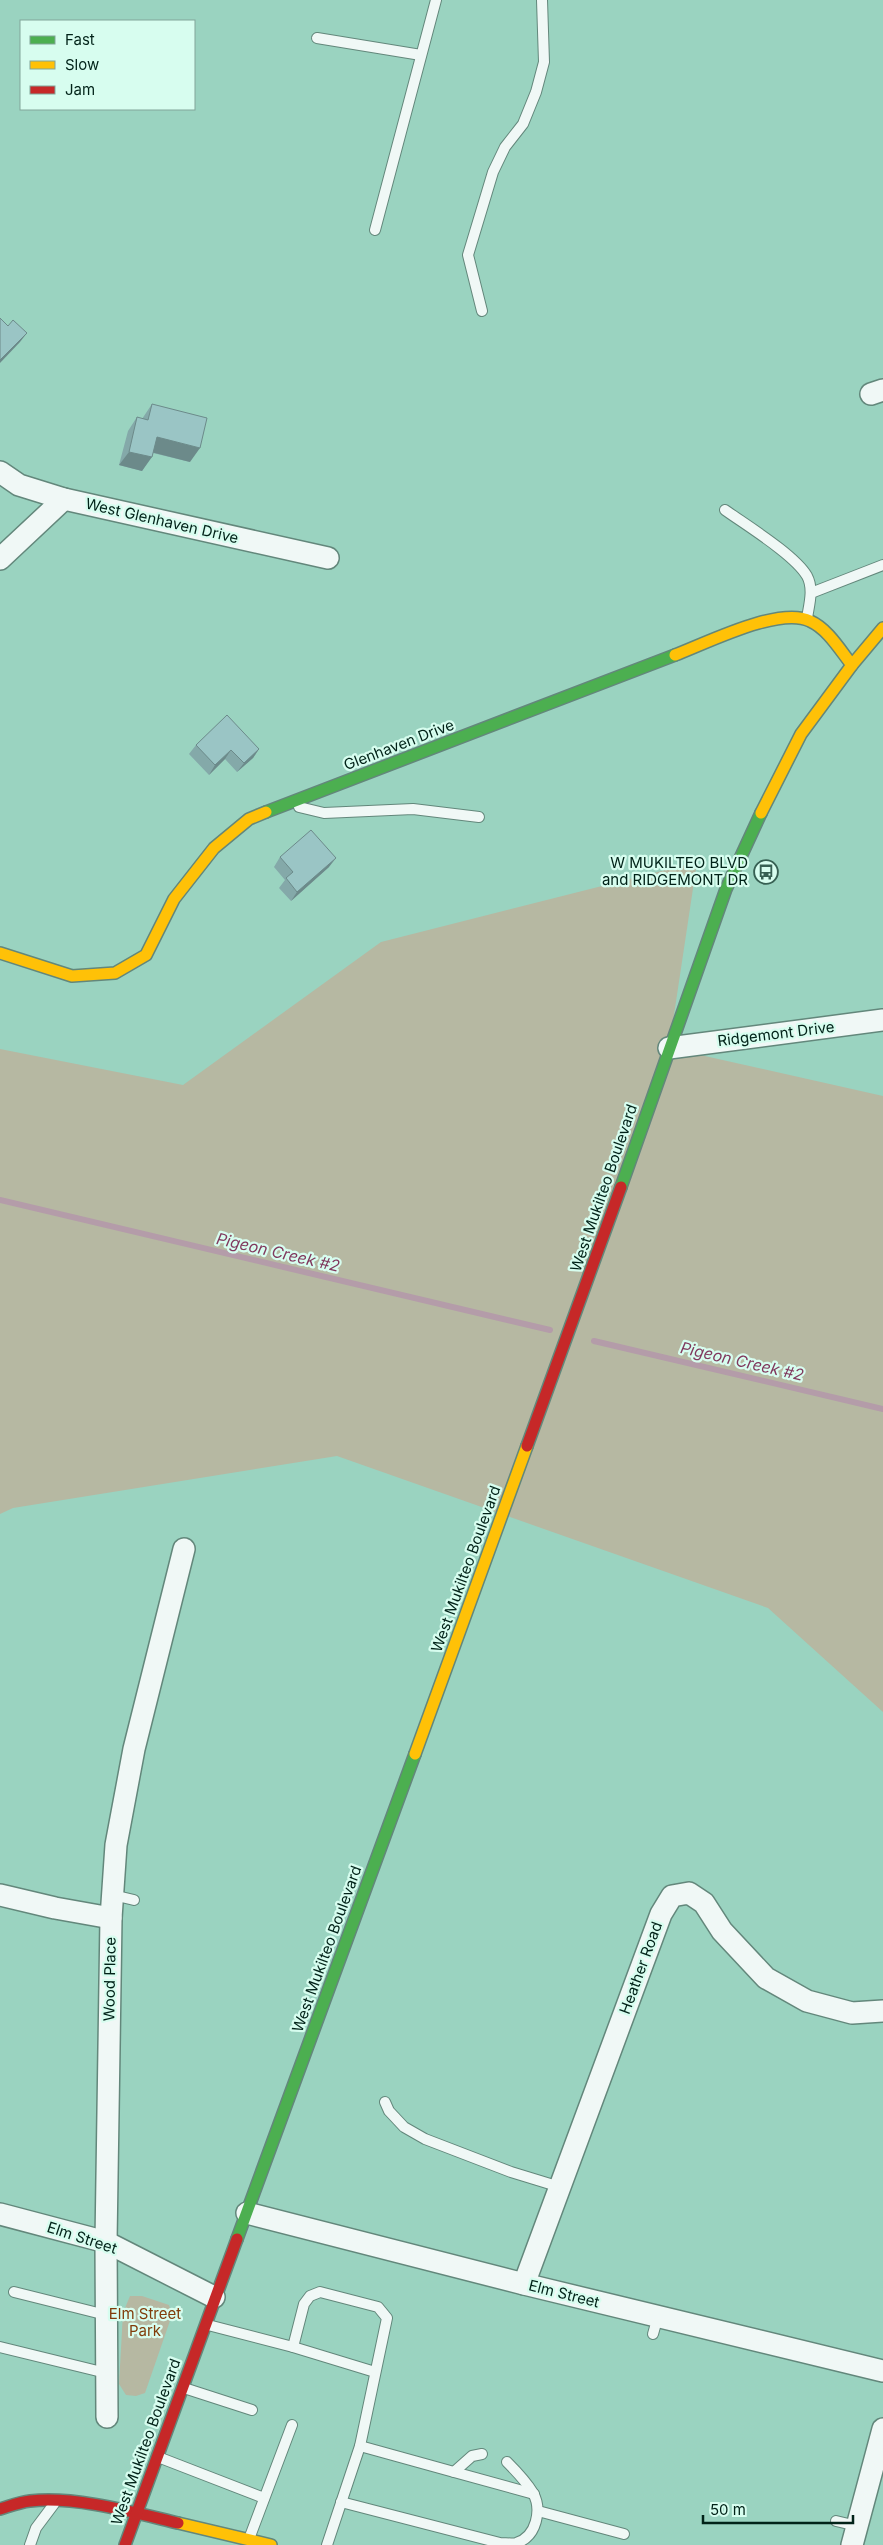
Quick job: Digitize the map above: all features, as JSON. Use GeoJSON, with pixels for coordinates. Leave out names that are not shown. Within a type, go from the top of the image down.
{"type":"FeatureCollection","features":[{"type":"Feature","properties":{"kind":"main road","name":"Glenhaven Drive"},"geometry":{"type":"LineString","coordinates":[[0,953],[72,976],[115,973],[146,955],[174,899],[214,848],[249,820],[770,619],[788,615],[807,618]]}},
{"type":"Feature","properties":{"kind":"main road"},"geometry":{"type":"LineString","coordinates":[[807,618],[821,628],[852,665]]}},
{"type":"Feature","properties":{"kind":"main road","name":"West Mukilteo Boulevard"},"geometry":{"type":"LineString","coordinates":[[125,2545],[214,2297],[247,2213],[594,1264],[726,889],[764,806],[801,734],[852,665],[883,628]]}},
{"type":"Feature","properties":{"kind":"main road"},"geometry":{"type":"LineString","coordinates":[[0,2509],[28,2501],[58,2500],[136,2513],[270,2545]]}},
{"type":"Feature","properties":{"kind":"street","name":"West Glenhaven Drive"},"geometry":{"type":"LineString","coordinates":[[0,472],[19,485],[64,499],[328,558]]}},
{"type":"Feature","properties":{"kind":"street"},"geometry":{"type":"LineString","coordinates":[[0,560],[64,499]]}},
{"type":"Feature","properties":{"kind":"street","name":"Ridgemont Drive"},"geometry":{"type":"LineString","coordinates":[[669,1048],[883,1020]]}},
{"type":"Feature","properties":{"kind":"street","name":"Wood Place"},"geometry":{"type":"LineString","coordinates":[[107,2417],[106,2242],[112,1918],[116,1845],[134,1749],[184,1549]]}},
{"type":"Feature","properties":{"kind":"street","name":"Heather Road"},"geometry":{"type":"LineString","coordinates":[[524,2284],[660,1914],[672,1896],[688,1893],[704,1903],[722,1931],[766,1978],[807,2000],[852,2013],[883,2011]]}},
{"type":"Feature","properties":{"kind":"street"},"geometry":{"type":"LineString","coordinates":[[0,1895],[55,1908],[112,1918]]}},
{"type":"Feature","properties":{"kind":"street","name":"Elm Street"},"geometry":{"type":"LineString","coordinates":[[247,2213],[524,2284],[656,2325],[883,2371]]}},
{"type":"Feature","properties":{"kind":"street","name":"Elm Street"},"geometry":{"type":"LineString","coordinates":[[0,2214],[106,2242],[214,2297]]}},
{"type":"Feature","properties":{"kind":"street"},"geometry":{"type":"LineString","coordinates":[[854,2536],[883,2429]]}},
{"type":"Feature","properties":{"kind":"lane"},"geometry":{"type":"LineString","coordinates":[[375,230],[436,0]]}},
{"type":"Feature","properties":{"kind":"lane"},"geometry":{"type":"LineString","coordinates":[[482,311],[468,255],[493,172],[505,147],[522,124],[536,92],[544,62],[542,0]]}},
{"type":"Feature","properties":{"kind":"lane"},"geometry":{"type":"LineString","coordinates":[[317,38],[421,55]]}},
{"type":"Feature","properties":{"kind":"lane"},"geometry":{"type":"LineString","coordinates":[[725,510],[796,563],[808,577],[811,593],[807,618]]}},
{"type":"Feature","properties":{"kind":"lane"},"geometry":{"type":"LineString","coordinates":[[811,593],[883,565]]}},
{"type":"Feature","properties":{"kind":"lane"},"geometry":{"type":"LineString","coordinates":[[288,804],[324,813],[413,809],[479,817]]}},
{"type":"Feature","properties":{"kind":"lane"},"geometry":{"type":"LineString","coordinates":[[113,1894],[134,1900]]}},
{"type":"Feature","properties":{"kind":"lane"},"geometry":{"type":"LineString","coordinates":[[385,2102],[404,2127],[424,2139],[511,2172],[560,2187]]}},
{"type":"Feature","properties":{"kind":"lane"},"geometry":{"type":"LineString","coordinates":[[14,2292],[106,2315]]}},
{"type":"Feature","properties":{"kind":"lane"},"geometry":{"type":"LineString","coordinates":[[293,2347],[304,2304],[310,2296],[320,2292],[378,2307],[387,2318],[360,2446],[327,2545]]}},
{"type":"Feature","properties":{"kind":"lane"},"geometry":{"type":"LineString","coordinates":[[205,2325],[293,2347],[375,2372]]}},
{"type":"Feature","properties":{"kind":"lane"},"geometry":{"type":"LineString","coordinates":[[0,2347],[106,2373]]}},
{"type":"Feature","properties":{"kind":"lane"},"geometry":{"type":"LineString","coordinates":[[182,2387],[252,2410]]}},
{"type":"Feature","properties":{"kind":"lane"},"geometry":{"type":"LineString","coordinates":[[248,2540],[292,2425]]}},
{"type":"Feature","properties":{"kind":"lane"},"geometry":{"type":"LineString","coordinates":[[360,2446],[534,2494]]}},
{"type":"Feature","properties":{"kind":"lane"},"geometry":{"type":"LineString","coordinates":[[454,2472],[472,2456],[482,2454]]}},
{"type":"Feature","properties":{"kind":"lane"},"geometry":{"type":"LineString","coordinates":[[157,2457],[264,2498]]}},
{"type":"Feature","properties":{"kind":"lane"},"geometry":{"type":"LineString","coordinates":[[341,2502],[500,2543],[516,2543],[528,2536],[534,2528],[538,2511],[534,2494],[508,2462]]}},
{"type":"Feature","properties":{"kind":"lane"},"geometry":{"type":"LineString","coordinates":[[30,2545],[36,2528],[58,2500]]}},
{"type":"Feature","properties":{"kind":"lane"},"geometry":{"type":"LineString","coordinates":[[538,2511],[624,2534]]}},
{"type":"Feature","properties":{"kind":"lane"},"geometry":{"type":"LineString","coordinates":[[836,2521],[854,2536]]}},
{"type":"Feature","properties":{"kind":"green space"},"geometry":{"type":"Polygon","coordinates":[[[697,862],[669,1048],[883,1096],[883,1712],[768,1608],[337,1456],[13,1508],[0,1514],[0,1049],[183,1085],[381,942],[697,862]]]}},
{"type":"Feature","properties":{"kind":"green space","name":"Elm Street Park"},"geometry":{"type":"Polygon","coordinates":[[[130,2296],[142,2296],[169,2305],[172,2315],[145,2393],[136,2396],[126,2395],[119,2384],[123,2313],[130,2296]]]}},
{"type":"Feature","properties":{"kind":"building"},"geometry":{"type":"Polygon","coordinates":[[[0,318],[8,326],[13,320],[27,333],[0,360],[0,318]]]}},
{"type":"Feature","properties":{"kind":"building"},"geometry":{"type":"Polygon","coordinates":[[[152,404],[207,418],[200,448],[157,437],[152,457],[129,452],[137,417],[148,420],[152,404]]]}},
{"type":"Feature","properties":{"kind":"building"},"geometry":{"type":"Polygon","coordinates":[[[227,715],[259,749],[244,763],[231,750],[215,765],[196,745],[227,715]]]}},
{"type":"Feature","properties":{"kind":"building"},"geometry":{"type":"Polygon","coordinates":[[[311,830],[336,858],[297,892],[286,878],[293,872],[280,857],[311,830]]]}},
{"type":"Feature","properties":{"kind":"waterway","name":"Pigeon Creek #2"},"geometry":{"type":"LineString","coordinates":[[0,1200],[550,1330]]}},
{"type":"Feature","properties":{"kind":"waterway","name":"Pigeon Creek #2"},"geometry":{"type":"LineString","coordinates":[[594,1341],[883,1409]]}},
{"type":"Feature","properties":{"kind":"traffic: fast"},"geometry":{"type":"LineString","coordinates":[[266,812],[675,655]]}},
{"type":"Feature","properties":{"kind":"traffic: fast"},"geometry":{"type":"LineString","coordinates":[[621,1187],[726,889],[761,813]]}},
{"type":"Feature","properties":{"kind":"traffic: fast"},"geometry":{"type":"LineString","coordinates":[[237,2239],[415,1754]]}},
{"type":"Feature","properties":{"kind":"traffic: slow"},"geometry":{"type":"LineString","coordinates":[[675,655],[762,622],[780,618],[797,618],[810,621],[822,629],[852,665]]}},
{"type":"Feature","properties":{"kind":"traffic: slow"},"geometry":{"type":"LineString","coordinates":[[761,813],[801,734],[852,665],[883,628]]}},
{"type":"Feature","properties":{"kind":"traffic: slow"},"geometry":{"type":"LineString","coordinates":[[0,953],[72,976],[115,973],[146,955],[174,899],[214,848],[249,819],[266,812]]}},
{"type":"Feature","properties":{"kind":"traffic: slow"},"geometry":{"type":"LineString","coordinates":[[415,1754],[527,1446]]}},
{"type":"Feature","properties":{"kind":"traffic: slow"},"geometry":{"type":"LineString","coordinates":[[178,2523],[271,2545]]}},
{"type":"Feature","properties":{"kind":"traffic: jam"},"geometry":{"type":"LineString","coordinates":[[527,1446],[621,1187]]}},
{"type":"Feature","properties":{"kind":"traffic: jam"},"geometry":{"type":"LineString","coordinates":[[125,2545],[237,2239]]}},
{"type":"Feature","properties":{"kind":"traffic: jam"},"geometry":{"type":"LineString","coordinates":[[0,2509],[30,2501],[66,2501],[104,2506],[178,2523]]}},
{"type":"Feature","properties":{"kind":"place","name":"W MUKILTEO BLVD and RIDGEMONT DR"},"geometry":{"type":"Point","coordinates":[766,872]}}]}
